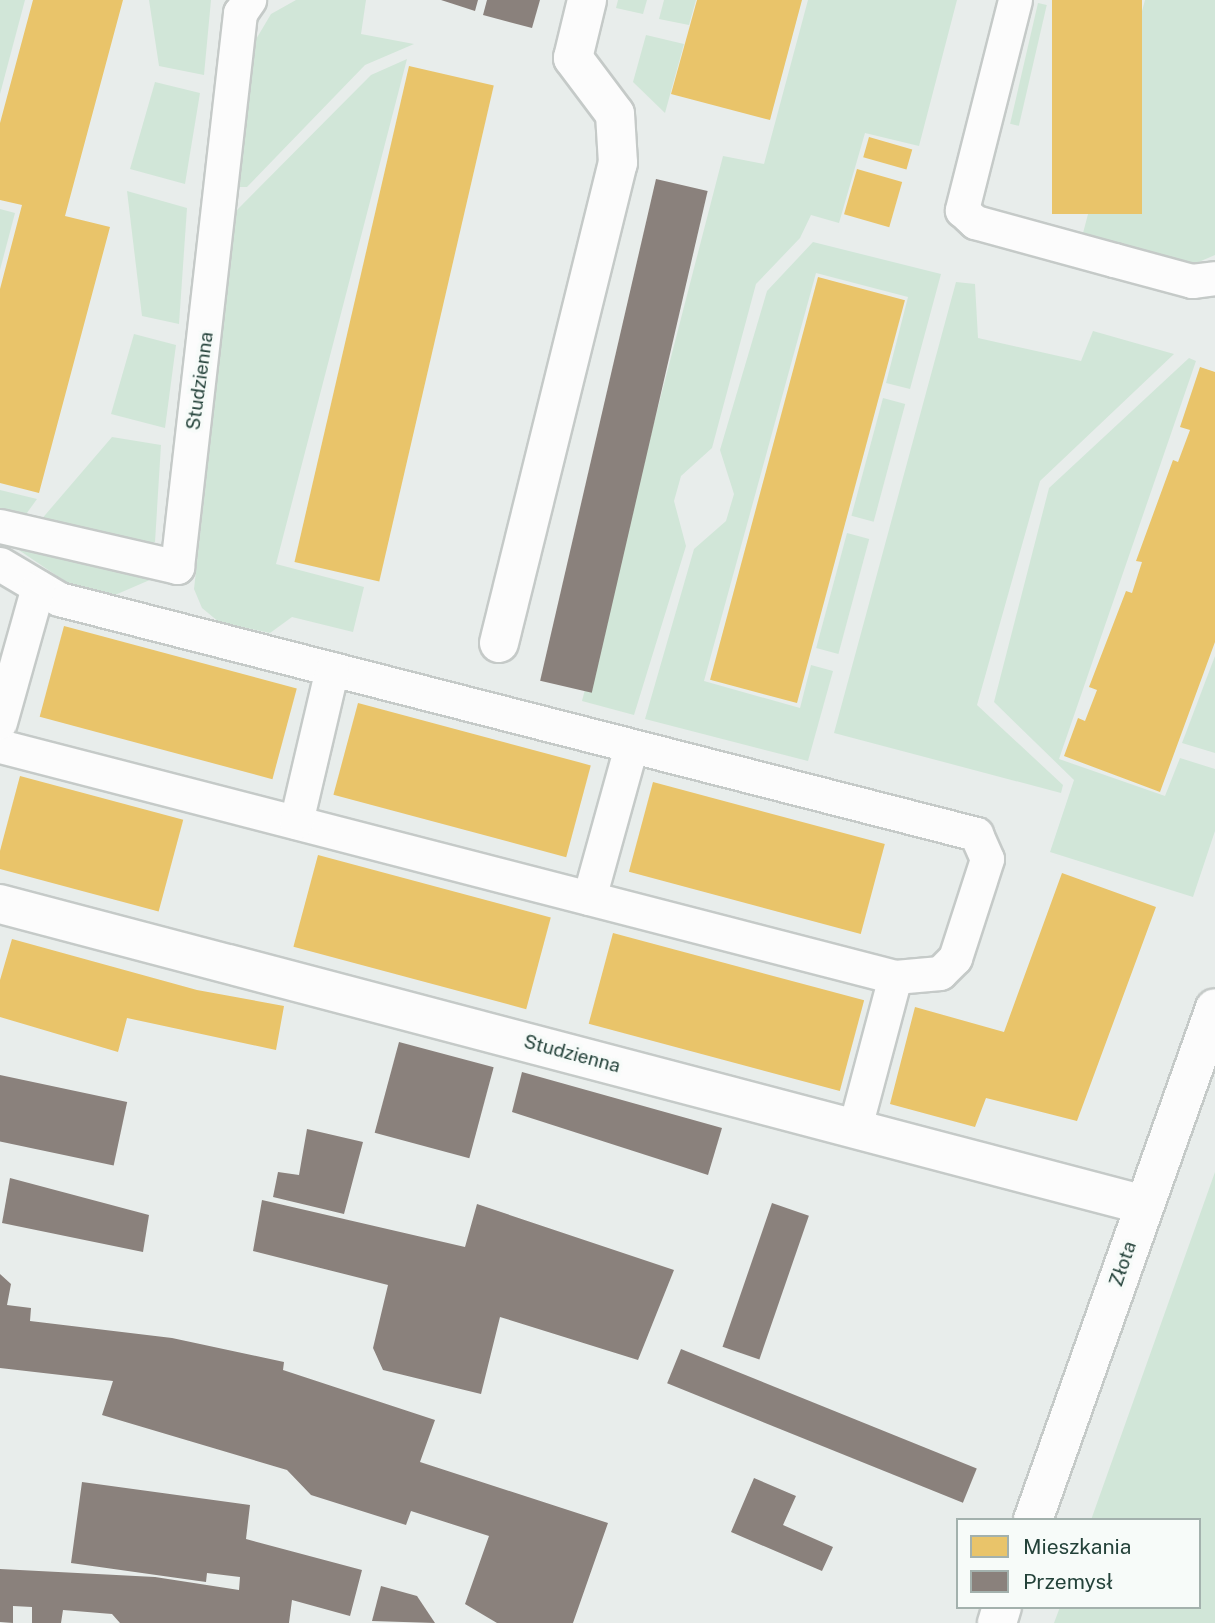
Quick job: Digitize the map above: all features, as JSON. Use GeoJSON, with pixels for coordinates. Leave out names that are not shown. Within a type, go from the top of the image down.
{"type":"FeatureCollection","features":[{"type":"Feature","properties":{"kind":"street"},"geometry":{"type":"LineString","coordinates":[[499,643],[618,163],[615,114],[573,58],[587,0]]}},
{"type":"Feature","properties":{"kind":"street","name":"Studzienna"},"geometry":{"type":"LineString","coordinates":[[0,904],[856,1127],[1144,1205]]}},
{"type":"Feature","properties":{"kind":"street","name":"Złota"},"geometry":{"type":"LineString","coordinates":[[1034,1518],[1215,1008]]}},
{"type":"Feature","properties":{"kind":"lane"},"geometry":{"type":"LineString","coordinates":[[1015,0],[962,210],[975,222],[1192,281],[1215,278]]}},
{"type":"Feature","properties":{"kind":"lane","name":"Studzienna"},"geometry":{"type":"LineString","coordinates":[[0,526],[177,567],[245,7]]}},
{"type":"Feature","properties":{"kind":"lane"},"geometry":{"type":"LineString","coordinates":[[0,564],[38,587],[69,601],[976,834],[987,859],[955,958],[940,973],[895,976],[0,746]]}},
{"type":"Feature","properties":{"kind":"lane"},"geometry":{"type":"LineString","coordinates":[[0,722],[38,587]]}},
{"type":"Feature","properties":{"kind":"lane"},"geometry":{"type":"LineString","coordinates":[[296,822],[332,669]]}},
{"type":"Feature","properties":{"kind":"lane"},"geometry":{"type":"LineString","coordinates":[[589,898],[631,747]]}},
{"type":"Feature","properties":{"kind":"lane"},"geometry":{"type":"LineString","coordinates":[[856,1127],[895,976]]}},
{"type":"Feature","properties":{"kind":"green space"},"geometry":{"type":"Polygon","coordinates":[[[0,0],[25,0],[0,94],[0,0]]]}},
{"type":"Feature","properties":{"kind":"green space"},"geometry":{"type":"Polygon","coordinates":[[[149,0],[211,0],[204,75],[159,66],[149,0]]]}},
{"type":"Feature","properties":{"kind":"green space"},"geometry":{"type":"Polygon","coordinates":[[[296,0],[366,0],[361,34],[414,44],[365,65],[247,187],[237,187],[255,41],[271,14],[296,0]]]}},
{"type":"Feature","properties":{"kind":"green space"},"geometry":{"type":"Polygon","coordinates":[[[618,0],[647,0],[643,14],[616,8],[618,0]]]}},
{"type":"Feature","properties":{"kind":"green space"},"geometry":{"type":"Polygon","coordinates":[[[664,0],[696,0],[689,25],[659,19],[664,0]]]}},
{"type":"Feature","properties":{"kind":"green space"},"geometry":{"type":"Polygon","coordinates":[[[808,0],[957,0],[919,146],[865,133],[839,223],[811,215],[800,238],[756,284],[712,448],[681,476],[674,501],[686,546],[634,715],[582,701],[723,156],[764,164],[808,0]]]}},
{"type":"Feature","properties":{"kind":"green space"},"geometry":{"type":"Polygon","coordinates":[[[1145,0],[1215,0],[1215,255],[1194,264],[1083,233],[1145,0]]]}},
{"type":"Feature","properties":{"kind":"green space"},"geometry":{"type":"Polygon","coordinates":[[[1038,3],[1047,5],[1019,126],[1010,124],[1038,3]]]}},
{"type":"Feature","properties":{"kind":"green space"},"geometry":{"type":"Polygon","coordinates":[[[646,35],[684,44],[665,113],[633,82],[646,35]]]}},
{"type":"Feature","properties":{"kind":"green space"},"geometry":{"type":"Polygon","coordinates":[[[407,59],[276,564],[364,587],[353,632],[292,617],[270,633],[219,622],[202,608],[194,589],[236,211],[371,75],[407,59]]]}},
{"type":"Feature","properties":{"kind":"green space"},"geometry":{"type":"Polygon","coordinates":[[[155,82],[200,93],[185,184],[130,169],[155,82]]]}},
{"type":"Feature","properties":{"kind":"green space"},"geometry":{"type":"Polygon","coordinates":[[[127,191],[187,208],[179,324],[142,316],[127,191]]]}},
{"type":"Feature","properties":{"kind":"green space"},"geometry":{"type":"Polygon","coordinates":[[[0,209],[15,213],[0,270],[0,209]]]}},
{"type":"Feature","properties":{"kind":"green space"},"geometry":{"type":"Polygon","coordinates":[[[813,242],[941,274],[910,389],[886,383],[908,297],[816,273],[704,681],[800,708],[811,665],[833,671],[808,761],[645,719],[694,549],[726,521],[734,494],[720,450],[767,291],[813,242]]]}},
{"type":"Feature","properties":{"kind":"green space"},"geometry":{"type":"Polygon","coordinates":[[[956,282],[975,284],[978,338],[1081,361],[1093,331],[1174,354],[1040,481],[977,705],[1063,785],[1061,793],[834,733],[956,282]]]}},
{"type":"Feature","properties":{"kind":"green space"},"geometry":{"type":"Polygon","coordinates":[[[134,334],[176,345],[165,428],[111,414],[134,334]]]}},
{"type":"Feature","properties":{"kind":"green space"},"geometry":{"type":"Polygon","coordinates":[[[1189,358],[1196,361],[1059,759],[1165,796],[1180,758],[1215,769],[1215,831],[1193,897],[1050,852],[1074,780],[994,702],[1049,488],[1189,358]]]}},
{"type":"Feature","properties":{"kind":"green space"},"geometry":{"type":"Polygon","coordinates":[[[883,398],[905,404],[874,522],[851,516],[883,398]]]}},
{"type":"Feature","properties":{"kind":"green space"},"geometry":{"type":"Polygon","coordinates":[[[112,437],[161,445],[155,542],[143,545],[40,521],[112,437]]]}},
{"type":"Feature","properties":{"kind":"green space"},"geometry":{"type":"Polygon","coordinates":[[[0,490],[37,499],[24,517],[0,510],[0,490]]]}},
{"type":"Feature","properties":{"kind":"green space"},"geometry":{"type":"Polygon","coordinates":[[[847,533],[869,539],[838,654],[816,648],[847,533]]]}},
{"type":"Feature","properties":{"kind":"green space"},"geometry":{"type":"Polygon","coordinates":[[[7,542],[152,579],[115,595],[66,582],[7,542]]]}},
{"type":"Feature","properties":{"kind":"green space"},"geometry":{"type":"Polygon","coordinates":[[[1215,656],[1215,753],[1182,743],[1215,656]]]}},
{"type":"Feature","properties":{"kind":"green space"},"geometry":{"type":"Polygon","coordinates":[[[1215,1172],[1215,1623],[1054,1623],[1059,1609],[1201,1609],[1201,1518],[1092,1518],[1215,1172]]]}},
{"type":"Feature","properties":{"kind":"building: Mieszkania"},"geometry":{"type":"Polygon","coordinates":[[[33,0],[123,0],[65,216],[110,227],[39,493],[0,483],[0,289],[22,205],[0,200],[0,123],[33,0]]]}},
{"type":"Feature","properties":{"kind":"building: Mieszkania"},"geometry":{"type":"Polygon","coordinates":[[[697,0],[802,0],[770,120],[671,94],[697,0]]]}},
{"type":"Feature","properties":{"kind":"building: Mieszkania"},"geometry":{"type":"Polygon","coordinates":[[[1052,0],[1142,0],[1142,214],[1052,214],[1052,0]]]}},
{"type":"Feature","properties":{"kind":"building: Mieszkania"},"geometry":{"type":"Polygon","coordinates":[[[409,66],[494,86],[379,582],[294,562],[409,66]]]}},
{"type":"Feature","properties":{"kind":"building: Mieszkania"},"geometry":{"type":"Polygon","coordinates":[[[869,137],[912,149],[906,170],[863,157],[869,137]]]}},
{"type":"Feature","properties":{"kind":"building: Mieszkania"},"geometry":{"type":"Polygon","coordinates":[[[857,169],[902,182],[889,227],[844,214],[857,169]]]}},
{"type":"Feature","properties":{"kind":"building: Mieszkania"},"geometry":{"type":"Polygon","coordinates":[[[818,277],[905,300],[797,703],[710,680],[818,277]]]}},
{"type":"Feature","properties":{"kind":"building: Mieszkania"},"geometry":{"type":"Polygon","coordinates":[[[1200,367],[1215,372],[1215,642],[1160,792],[1064,756],[1078,718],[1085,721],[1097,690],[1089,687],[1126,591],[1132,593],[1142,562],[1136,561],[1173,460],[1178,462],[1190,430],[1180,427],[1200,367]]]}},
{"type":"Feature","properties":{"kind":"building: Mieszkania"},"geometry":{"type":"Polygon","coordinates":[[[64,626],[297,688],[272,779],[40,717],[64,626]]]}},
{"type":"Feature","properties":{"kind":"building: Mieszkania"},"geometry":{"type":"Polygon","coordinates":[[[358,703],[591,765],[566,857],[333,795],[358,703]]]}},
{"type":"Feature","properties":{"kind":"building: Mieszkania"},"geometry":{"type":"Polygon","coordinates":[[[20,776],[183,820],[159,912],[0,869],[0,851],[20,776]]]}},
{"type":"Feature","properties":{"kind":"building: Mieszkania"},"geometry":{"type":"Polygon","coordinates":[[[653,782],[885,844],[861,934],[629,872],[653,782]]]}},
{"type":"Feature","properties":{"kind":"building: Mieszkania"},"geometry":{"type":"Polygon","coordinates":[[[318,855],[551,917],[526,1009],[293,947],[318,855]]]}},
{"type":"Feature","properties":{"kind":"building: Mieszkania"},"geometry":{"type":"Polygon","coordinates":[[[1062,873],[1156,907],[1077,1121],[986,1098],[975,1127],[890,1104],[915,1007],[1004,1032],[1062,873]]]}},
{"type":"Feature","properties":{"kind":"building: Mieszkania"},"geometry":{"type":"Polygon","coordinates":[[[613,933],[864,1000],[840,1091],[589,1024],[613,933]]]}},
{"type":"Feature","properties":{"kind":"building: Mieszkania"},"geometry":{"type":"Polygon","coordinates":[[[12,939],[197,990],[284,1006],[276,1050],[127,1018],[118,1052],[0,1017],[0,980],[12,939]]]}},
{"type":"Feature","properties":{"kind":"building: Przemysł"},"geometry":{"type":"Polygon","coordinates":[[[441,0],[478,0],[475,11],[441,0]]]}},
{"type":"Feature","properties":{"kind":"building: Przemysł"},"geometry":{"type":"Polygon","coordinates":[[[487,0],[540,0],[532,28],[483,15],[487,0]]]}},
{"type":"Feature","properties":{"kind":"building: Przemysł"},"geometry":{"type":"Polygon","coordinates":[[[656,179],[708,191],[592,693],[540,681],[656,179]]]}},
{"type":"Feature","properties":{"kind":"building: Przemysł"},"geometry":{"type":"Polygon","coordinates":[[[399,1042],[494,1067],[469,1158],[375,1133],[399,1042]]]}},
{"type":"Feature","properties":{"kind":"building: Przemysł"},"geometry":{"type":"Polygon","coordinates":[[[522,1072],[722,1128],[708,1175],[512,1112],[522,1072]]]}},
{"type":"Feature","properties":{"kind":"building: Przemysł"},"geometry":{"type":"Polygon","coordinates":[[[0,1075],[127,1102],[114,1166],[0,1141],[0,1075]]]}},
{"type":"Feature","properties":{"kind":"building: Przemysł"},"geometry":{"type":"Polygon","coordinates":[[[307,1129],[363,1142],[344,1214],[273,1197],[278,1172],[299,1175],[307,1129]]]}},
{"type":"Feature","properties":{"kind":"building: Przemysł"},"geometry":{"type":"Polygon","coordinates":[[[10,1178],[149,1215],[143,1252],[2,1223],[10,1178]]]}},
{"type":"Feature","properties":{"kind":"building: Przemysł"},"geometry":{"type":"Polygon","coordinates":[[[262,1200],[465,1247],[477,1204],[674,1270],[638,1360],[500,1317],[481,1394],[383,1370],[373,1348],[388,1285],[253,1251],[262,1200]]]}},
{"type":"Feature","properties":{"kind":"building: Przemysł"},"geometry":{"type":"Polygon","coordinates":[[[772,1203],[809,1216],[759,1359],[723,1347],[772,1203]]]}},
{"type":"Feature","properties":{"kind":"building: Przemysł"},"geometry":{"type":"Polygon","coordinates":[[[0,1274],[11,1284],[7,1305],[31,1308],[30,1321],[172,1338],[284,1362],[283,1370],[435,1420],[420,1462],[608,1523],[573,1623],[497,1623],[465,1604],[489,1536],[411,1511],[406,1525],[311,1495],[287,1470],[102,1415],[113,1381],[0,1368],[0,1274]]]}},
{"type":"Feature","properties":{"kind":"building: Przemysł"},"geometry":{"type":"Polygon","coordinates":[[[681,1349],[977,1468],[963,1503],[667,1383],[681,1349]]]}},
{"type":"Feature","properties":{"kind":"building: Przemysł"},"geometry":{"type":"Polygon","coordinates":[[[754,1478],[796,1496],[783,1525],[833,1547],[822,1571],[731,1532],[754,1478]]]}},
{"type":"Feature","properties":{"kind":"building: Przemysł"},"geometry":{"type":"Polygon","coordinates":[[[82,1482],[250,1505],[246,1539],[362,1570],[350,1616],[292,1600],[289,1623],[120,1623],[112,1614],[63,1610],[61,1623],[32,1623],[32,1607],[13,1606],[13,1623],[0,1622],[0,1569],[155,1577],[239,1590],[240,1577],[207,1573],[206,1582],[71,1563],[82,1482]]]}},
{"type":"Feature","properties":{"kind":"building: Przemysł"},"geometry":{"type":"Polygon","coordinates":[[[381,1586],[417,1596],[435,1623],[372,1621],[381,1586]]]}}]}
